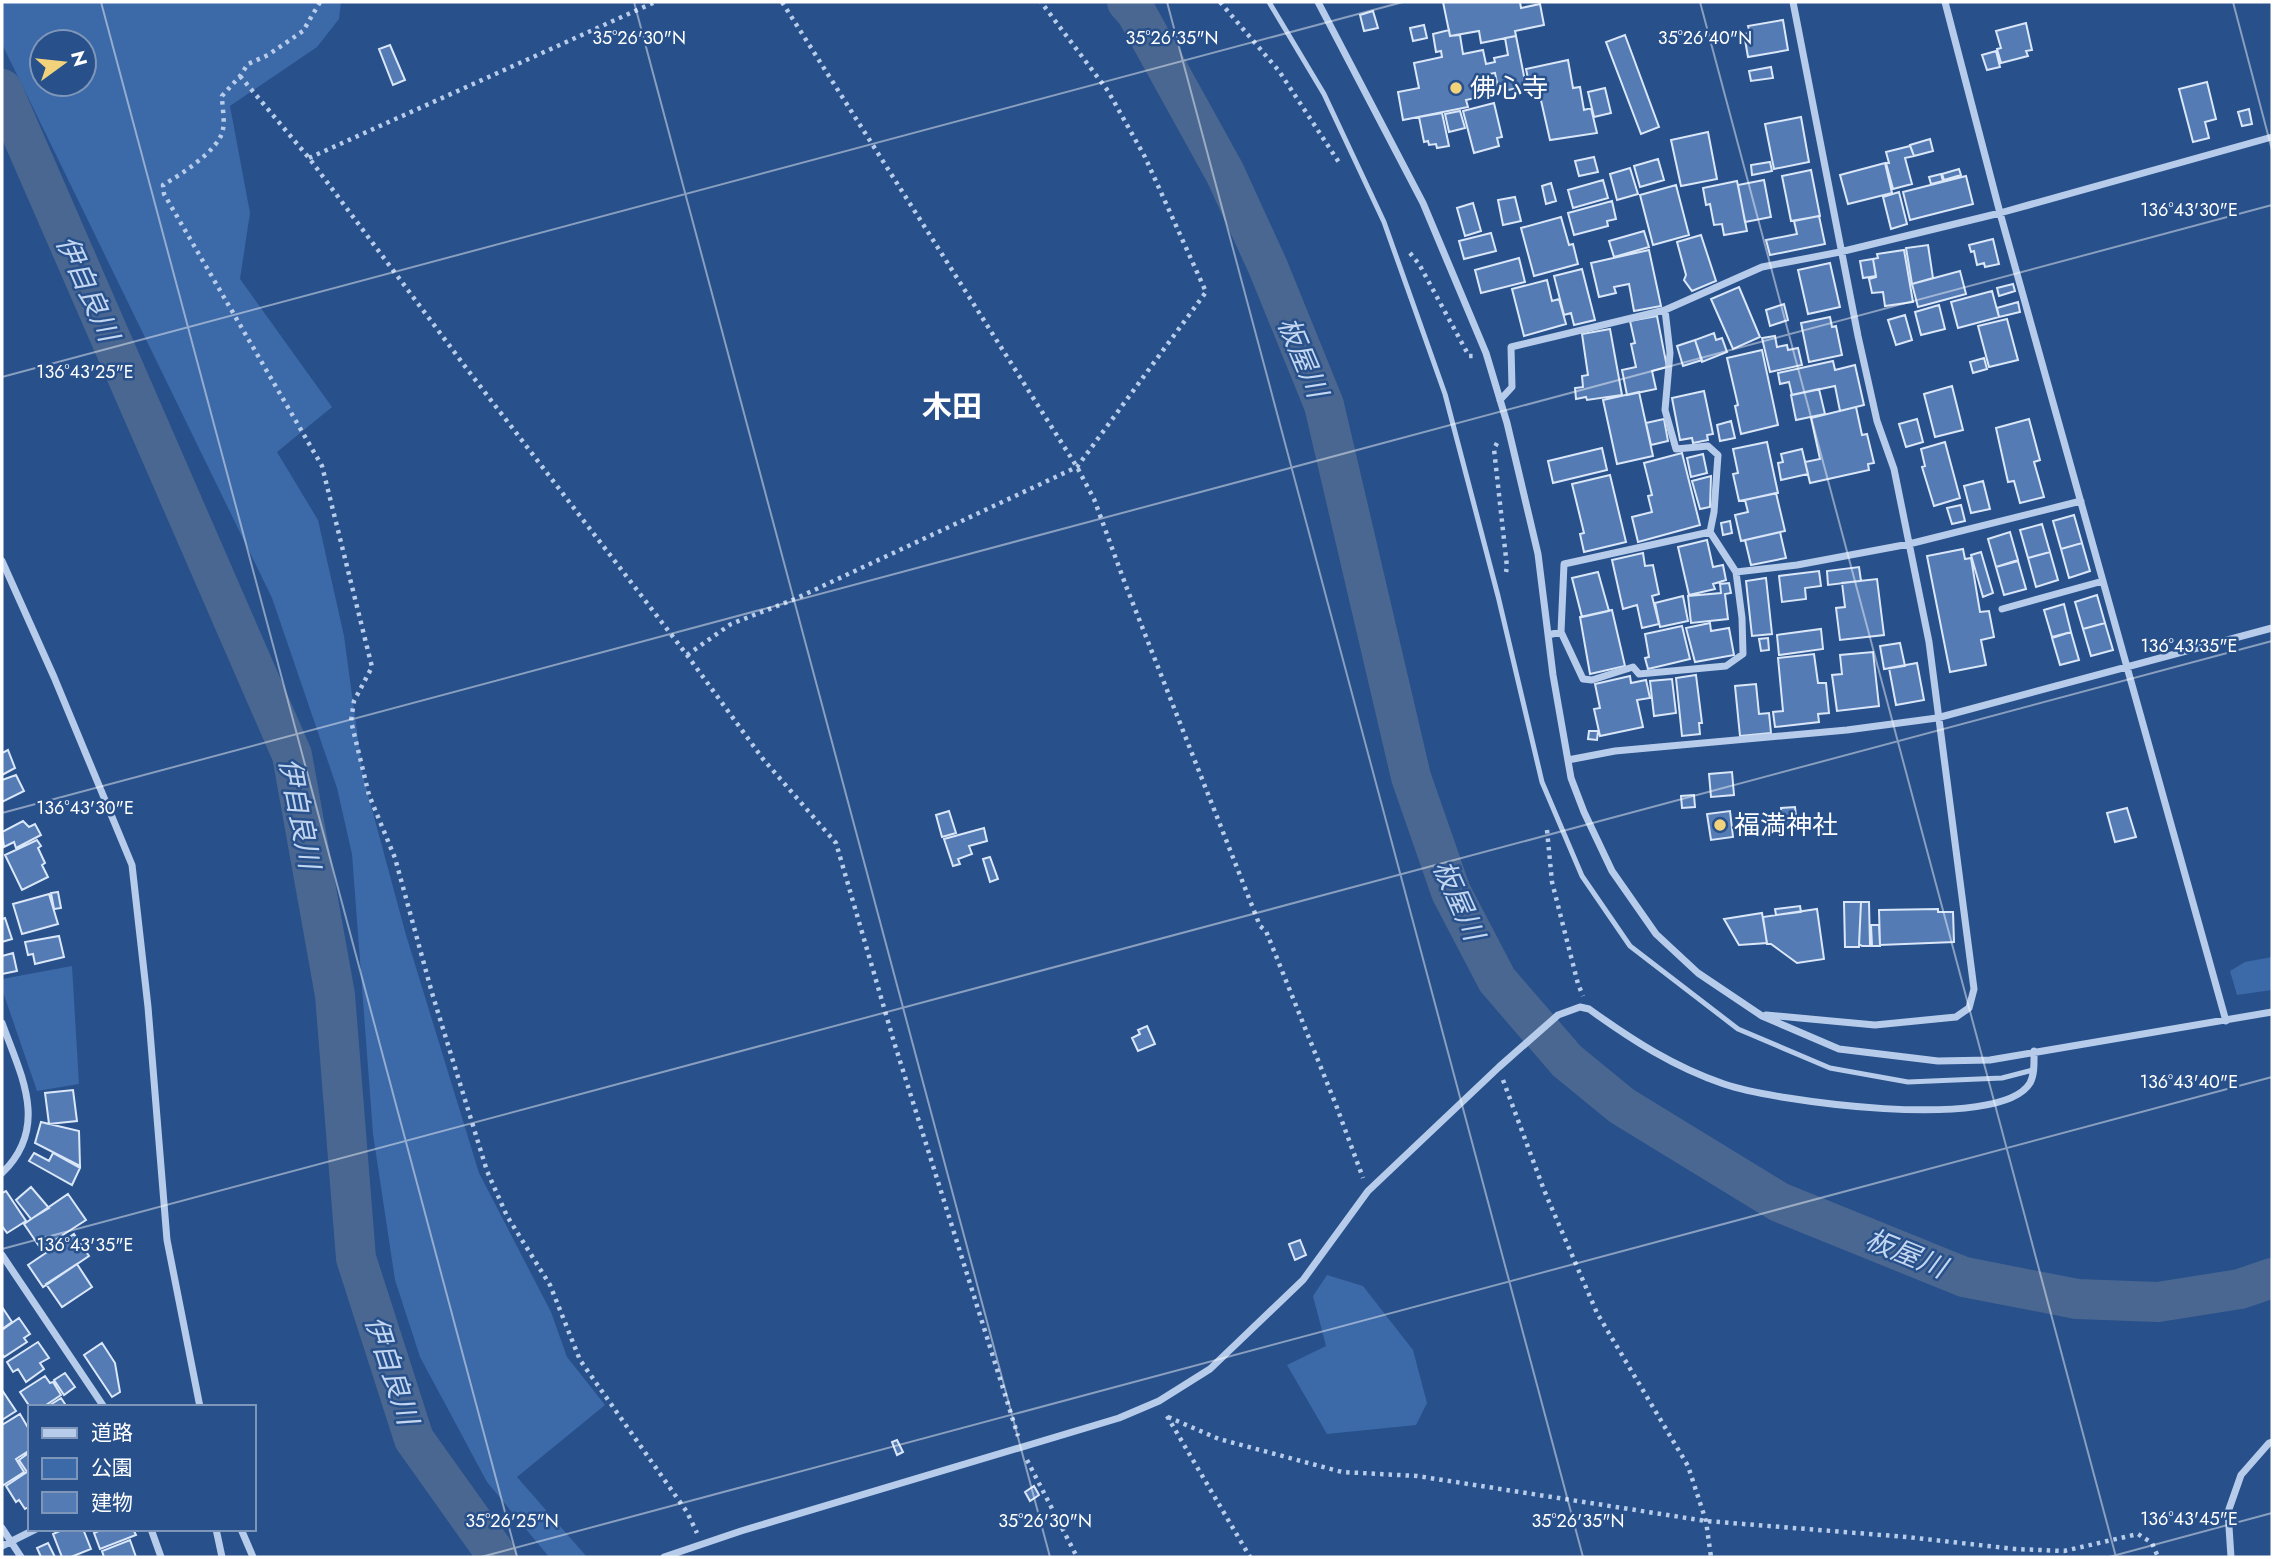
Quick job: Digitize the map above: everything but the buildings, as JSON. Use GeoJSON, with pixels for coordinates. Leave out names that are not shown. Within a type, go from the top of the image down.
{"type":"FeatureCollection","features":[{"type":"Feature","properties":{"kind":"street"},"geometry":{"type":"LineString","coordinates":[[1318,2],[1423,203],[1486,353],[1507,424],[1538,554],[1571,778],[1584,813],[1612,871],[1656,934],[1698,973],[1762,1016],[1839,1049],[1938,1061],[1990,1060],[2272,1012]]}},
{"type":"Feature","properties":{"kind":"street"},"geometry":{"type":"LineString","coordinates":[[1762,1016],[1875,1025],[1956,1017],[1969,1008],[1974,989],[1928,642],[1894,469],[1877,421],[1840,252],[1793,2]]}},
{"type":"Feature","properties":{"kind":"street"},"geometry":{"type":"LineString","coordinates":[[1945,2],[2000,212],[2226,1021]]}},
{"type":"Feature","properties":{"kind":"street"},"geometry":{"type":"LineString","coordinates":[[1500,400],[1512,387],[1511,347],[1665,310],[1762,267],[1840,252],[2000,212],[2272,137]]}},
{"type":"Feature","properties":{"kind":"street"},"geometry":{"type":"LineString","coordinates":[[1665,310],[1670,353],[1665,410],[1676,449],[1708,446],[1718,455],[1710,532],[1736,572],[1743,654],[1726,666],[1639,674],[1633,667],[1592,680],[1583,679],[1561,632],[1564,564],[1710,532]]}},
{"type":"Feature","properties":{"kind":"street"},"geometry":{"type":"LineString","coordinates":[[1736,572],[1797,565],[1909,544],[2081,500]]}},
{"type":"Feature","properties":{"kind":"street"},"geometry":{"type":"LineString","coordinates":[[2,561],[54,677],[132,865],[148,1007],[167,1240],[200,1405]]}},
{"type":"Feature","properties":{"kind":"street"},"geometry":{"type":"LineString","coordinates":[[2002,609],[2104,582]]}},
{"type":"Feature","properties":{"kind":"street"},"geometry":{"type":"LineString","coordinates":[[1568,760],[1615,751],[1847,730],[1937,718],[2272,628]]}},
{"type":"Feature","properties":{"kind":"street"},"geometry":{"type":"LineString","coordinates":[[1548,635],[1561,632]]}},
{"type":"Feature","properties":{"kind":"street"},"geometry":{"type":"LineString","coordinates":[[664,1557],[1119,1418],[1159,1401],[1210,1369],[1287,1296],[1303,1280],[1368,1191],[1558,1015],[1580,1007],[1590,1009],[1650,1051],[1682,1068],[1727,1085],[1800,1100],[1859,1108],[1928,1110],[1989,1104],[2022,1091],[2031,1082],[2034,1051]]}},
{"type":"Feature","properties":{"kind":"street"},"geometry":{"type":"LineString","coordinates":[[2,1023],[25,1086],[29,1114],[27,1137],[12,1164],[2,1174]]}},
{"type":"Feature","properties":{"kind":"street"},"geometry":{"type":"LineString","coordinates":[[2,1255],[103,1405]]}},
{"type":"Feature","properties":{"kind":"street"},"geometry":{"type":"LineString","coordinates":[[2231,1557],[2228,1512],[2236,1487],[2241,1475],[2272,1442]]}},
{"type":"Feature","properties":{"kind":"street"},"geometry":{"type":"LineString","coordinates":[[2,1528],[21,1557]]}},
{"type":"Feature","properties":{"kind":"street"},"geometry":{"type":"LineString","coordinates":[[2,1546],[32,1531]]}},
{"type":"Feature","properties":{"kind":"street"},"geometry":{"type":"LineString","coordinates":[[152,1531],[161,1557]]}},
{"type":"Feature","properties":{"kind":"street"},"geometry":{"type":"LineString","coordinates":[[216,1531],[222,1557]]}},
{"type":"Feature","properties":{"kind":"street"},"geometry":{"type":"LineString","coordinates":[[242,1531],[253,1557]]}},
{"type":"Feature","properties":{"kind":"lane"},"geometry":{"type":"LineString","coordinates":[[1269,2],[1324,94],[1384,222],[1445,394],[1498,596],[1542,782],[1582,876],[1630,946],[1738,1028],[1830,1068],[1908,1082],[2002,1077],[2033,1070]]}},
{"type":"Feature","properties":{"kind":"path"},"geometry":{"type":"LineString","coordinates":[[320,2],[303,31],[268,55],[248,64],[222,96],[223,129],[218,142],[185,172],[163,185],[164,194],[322,466],[372,667],[354,701],[351,721],[369,795],[395,858],[432,993],[487,1171],[507,1216],[550,1284],[580,1360],[687,1512],[702,1544]]}},
{"type":"Feature","properties":{"kind":"path"},"geometry":{"type":"LineString","coordinates":[[309,158],[656,2]]}},
{"type":"Feature","properties":{"kind":"path"},"geometry":{"type":"LineString","coordinates":[[782,2],[1077,467],[1094,499],[1260,926],[1266,931],[1368,1191]]}},
{"type":"Feature","properties":{"kind":"path"},"geometry":{"type":"LineString","coordinates":[[687,655],[731,624],[795,599],[1077,467],[1206,292],[1145,157],[1108,91],[1041,2]]}},
{"type":"Feature","properties":{"kind":"path"},"geometry":{"type":"LineString","coordinates":[[240,76],[309,158],[763,758],[836,843],[894,1042],[1021,1448],[1077,1557]]}},
{"type":"Feature","properties":{"kind":"path"},"geometry":{"type":"LineString","coordinates":[[1498,596],[1507,567],[1494,449],[1507,424]]}},
{"type":"Feature","properties":{"kind":"path"},"geometry":{"type":"LineString","coordinates":[[1546,819],[1552,882],[1578,984],[1590,1009]]}},
{"type":"Feature","properties":{"kind":"path"},"geometry":{"type":"LineString","coordinates":[[1499,1067],[1544,1190],[1597,1313],[1688,1466],[1706,1521],[1711,1557]]}},
{"type":"Feature","properties":{"kind":"path"},"geometry":{"type":"LineString","coordinates":[[1159,1401],[1250,1557]]}},
{"type":"Feature","properties":{"kind":"path"},"geometry":{"type":"LineString","coordinates":[[1168,1417],[1219,1439],[1342,1472],[1417,1476],[1706,1521],[1908,1537],[2015,1549],[2064,1551],[2138,1534],[2152,1544],[2158,1557]]}},
{"type":"Feature","properties":{"kind":"green space"},"geometry":{"type":"Polygon","coordinates":[[[2,2],[341,2],[339,19],[317,47],[230,106],[250,213],[240,279],[332,407],[277,452],[318,520],[344,636],[363,776],[406,935],[479,1173],[551,1312],[567,1357],[605,1405],[517,1477],[587,1557],[549,1557],[487,1482],[420,1357],[395,1280],[373,1134],[352,854],[337,788],[272,598],[28,98],[98,98],[98,28],[28,28],[28,97],[2,44],[2,2]]]}},
{"type":"Feature","properties":{"kind":"green space"},"geometry":{"type":"Polygon","coordinates":[[[2272,957],[2272,990],[2237,995],[2230,971],[2245,962],[2272,957]]]}},
{"type":"Feature","properties":{"kind":"green space"},"geometry":{"type":"Polygon","coordinates":[[[72,966],[79,1084],[37,1091],[2,989],[2,979],[72,966]]]}},
{"type":"Feature","properties":{"kind":"green space"},"geometry":{"type":"Polygon","coordinates":[[[1327,1275],[1363,1286],[1413,1350],[1427,1403],[1416,1425],[1327,1434],[1287,1365],[1326,1346],[1313,1296],[1327,1275]]]}},
{"type":"Feature","properties":{"kind":"waterway","name":"板屋川"},"geometry":{"type":"LineString","coordinates":[[1127,2],[1136,12],[1225,173],[1268,267],[1324,405],[1411,777],[1451,892],[1497,980],[1567,1061],[1622,1106],[1779,1202],[1964,1277],[2077,1299],[2158,1302],[2240,1289],[2272,1278]]}},
{"type":"Feature","properties":{"kind":"waterway","name":"伊自良川"},"geometry":{"type":"LineString","coordinates":[[2,89],[292,755],[335,995],[356,1258],[414,1439],[498,1557]]}},
{"type":"Feature","properties":{"kind":"place","name":"佛心寺"},"geometry":{"type":"Point","coordinates":[1456,88]}},
{"type":"Feature","properties":{"kind":"place","name":"福満神社"},"geometry":{"type":"Point","coordinates":[1720,825]}},
{"type":"Feature","properties":{"kind":"district","name":"木田"},"geometry":{"type":"Point","coordinates":[952,407]}}]}
